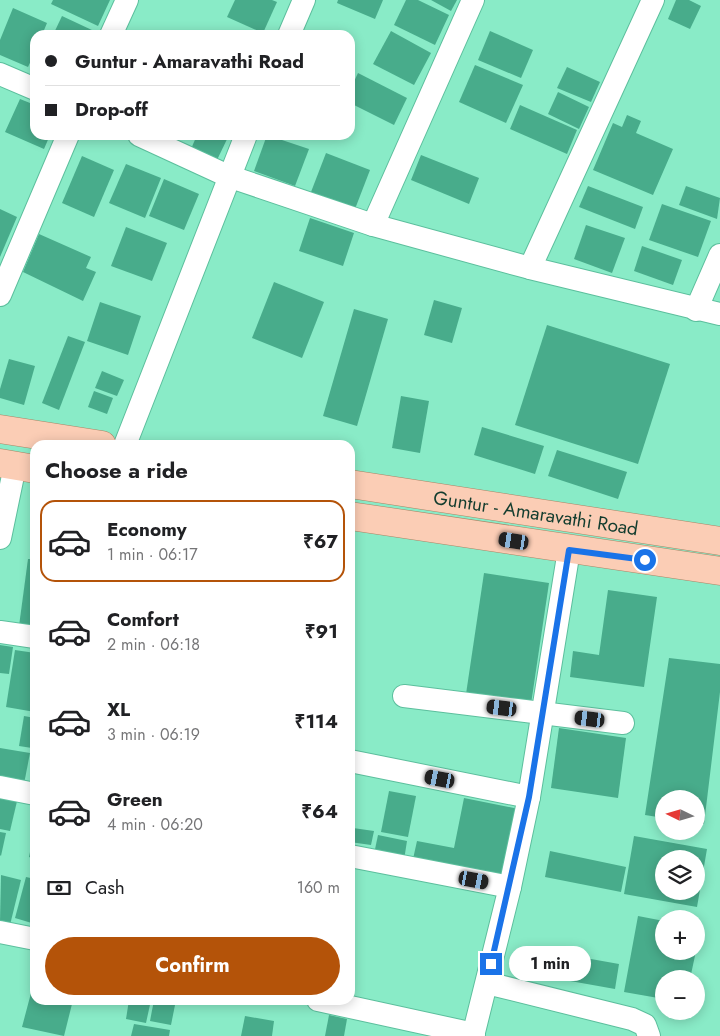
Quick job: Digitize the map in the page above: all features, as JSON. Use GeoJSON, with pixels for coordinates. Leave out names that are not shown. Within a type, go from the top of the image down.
{"type":"FeatureCollection","features":[{"type":"Feature","properties":{"kind":"main road"},"geometry":{"type":"LineString","coordinates":[[0,429],[70,440]]}},
{"type":"Feature","properties":{"kind":"main road","name":"Guntur - Amaravathi Road"},"geometry":{"type":"LineString","coordinates":[[355,485],[720,541]]}},
{"type":"Feature","properties":{"kind":"main road","name":"Guntur - Amaravathi Road"},"geometry":{"type":"LineString","coordinates":[[355,517],[720,571]]}},
{"type":"Feature","properties":{"kind":"street"},"geometry":{"type":"LineString","coordinates":[[113,30],[127,0]]}},
{"type":"Feature","properties":{"kind":"street"},"geometry":{"type":"LineString","coordinates":[[291,30],[304,0]]}},
{"type":"Feature","properties":{"kind":"street"},"geometry":{"type":"LineString","coordinates":[[373,225],[473,0]]}},
{"type":"Feature","properties":{"kind":"street"},"geometry":{"type":"LineString","coordinates":[[530,268],[654,0]]}},
{"type":"Feature","properties":{"kind":"street"},"geometry":{"type":"LineString","coordinates":[[0,74],[30,87]]}},
{"type":"Feature","properties":{"kind":"street"},"geometry":{"type":"LineString","coordinates":[[0,295],[66,140]]}},
{"type":"Feature","properties":{"kind":"street"},"geometry":{"type":"LineString","coordinates":[[150,140],[228,176],[373,225],[530,268],[696,310],[720,314]]}},
{"type":"Feature","properties":{"kind":"street"},"geometry":{"type":"LineString","coordinates":[[127,440],[228,176],[244,140]]}},
{"type":"Feature","properties":{"kind":"street"},"geometry":{"type":"LineString","coordinates":[[696,310],[720,255]]}},
{"type":"Feature","properties":{"kind":"street"},"geometry":{"type":"LineString","coordinates":[[0,538],[17,466]]}},
{"type":"Feature","properties":{"kind":"street"},"geometry":{"type":"LineString","coordinates":[[340,1005],[474,1035],[510,887],[529,797],[541,713],[569,550]]}},
{"type":"Feature","properties":{"kind":"street"},"geometry":{"type":"LineString","coordinates":[[0,632],[30,637]]}},
{"type":"Feature","properties":{"kind":"street"},"geometry":{"type":"LineString","coordinates":[[404,696],[623,723]]}},
{"type":"Feature","properties":{"kind":"street"},"geometry":{"type":"LineString","coordinates":[[355,762],[529,797]]}},
{"type":"Feature","properties":{"kind":"street"},"geometry":{"type":"LineString","coordinates":[[0,787],[30,793]]}},
{"type":"Feature","properties":{"kind":"street"},"geometry":{"type":"LineString","coordinates":[[355,857],[510,887]]}},
{"type":"Feature","properties":{"kind":"street"},"geometry":{"type":"LineString","coordinates":[[0,932],[30,938]]}},
{"type":"Feature","properties":{"kind":"street"},"geometry":{"type":"LineString","coordinates":[[487,983],[632,1019],[645,1025],[649,1036]]}},
{"type":"Feature","properties":{"kind":"building"},"geometry":{"type":"Polygon","coordinates":[[[53,0],[110,0],[98,26],[51,4],[53,0]]]}},
{"type":"Feature","properties":{"kind":"building"},"geometry":{"type":"Polygon","coordinates":[[[235,0],[272,0],[277,2],[264,30],[256,30],[227,17],[235,0]]]}},
{"type":"Feature","properties":{"kind":"building"},"geometry":{"type":"Polygon","coordinates":[[[338,0],[383,0],[375,19],[337,3],[338,0]]]}},
{"type":"Feature","properties":{"kind":"building"},"geometry":{"type":"Polygon","coordinates":[[[406,0],[418,0],[449,15],[435,45],[394,25],[406,0]]]}},
{"type":"Feature","properties":{"kind":"building"},"geometry":{"type":"Polygon","coordinates":[[[431,0],[457,0],[451,11],[431,0]]]}},
{"type":"Feature","properties":{"kind":"building"},"geometry":{"type":"Polygon","coordinates":[[[676,0],[689,0],[701,6],[690,29],[668,19],[676,0]]]}},
{"type":"Feature","properties":{"kind":"building"},"geometry":{"type":"Polygon","coordinates":[[[13,8],[47,23],[44,30],[30,30],[30,63],[28,67],[0,55],[0,40],[13,8]]]}},
{"type":"Feature","properties":{"kind":"building"},"geometry":{"type":"Polygon","coordinates":[[[62,16],[92,30],[55,30],[62,16]]]}},
{"type":"Feature","properties":{"kind":"building"},"geometry":{"type":"Polygon","coordinates":[[[391,31],[431,53],[414,85],[373,64],[391,31]]]}},
{"type":"Feature","properties":{"kind":"building"},"geometry":{"type":"Polygon","coordinates":[[[490,31],[533,50],[521,78],[478,60],[490,31]]]}},
{"type":"Feature","properties":{"kind":"building"},"geometry":{"type":"Polygon","coordinates":[[[475,65],[523,85],[506,123],[459,102],[475,65]]]}},
{"type":"Feature","properties":{"kind":"building"},"geometry":{"type":"Polygon","coordinates":[[[567,67],[600,82],[591,102],[557,88],[567,67]]]}},
{"type":"Feature","properties":{"kind":"building"},"geometry":{"type":"Polygon","coordinates":[[[358,73],[407,98],[394,125],[355,106],[355,79],[358,73]]]}},
{"type":"Feature","properties":{"kind":"building"},"geometry":{"type":"Polygon","coordinates":[[[558,92],[589,107],[579,129],[548,114],[558,92]]]}},
{"type":"Feature","properties":{"kind":"building"},"geometry":{"type":"Polygon","coordinates":[[[20,99],[30,103],[30,140],[48,140],[44,149],[5,132],[20,99]]]}},
{"type":"Feature","properties":{"kind":"building"},"geometry":{"type":"Polygon","coordinates":[[[520,105],[577,130],[567,154],[510,129],[520,105]]]}},
{"type":"Feature","properties":{"kind":"building"},"geometry":{"type":"Polygon","coordinates":[[[627,115],[641,121],[636,133],[673,149],[653,195],[593,170],[613,123],[622,127],[627,115]]]}},
{"type":"Feature","properties":{"kind":"building"},"geometry":{"type":"Polygon","coordinates":[[[195,140],[227,140],[217,160],[191,149],[195,140]]]}},
{"type":"Feature","properties":{"kind":"building"},"geometry":{"type":"Polygon","coordinates":[[[265,140],[282,140],[309,149],[295,186],[254,171],[265,140]]]}},
{"type":"Feature","properties":{"kind":"building"},"geometry":{"type":"Polygon","coordinates":[[[326,153],[370,170],[355,209],[311,192],[326,153]]]}},
{"type":"Feature","properties":{"kind":"building"},"geometry":{"type":"Polygon","coordinates":[[[421,155],[479,178],[469,204],[411,180],[421,155]]]}},
{"type":"Feature","properties":{"kind":"building"},"geometry":{"type":"Polygon","coordinates":[[[82,156],[114,170],[94,217],[62,203],[82,156]]]}},
{"type":"Feature","properties":{"kind":"building"},"geometry":{"type":"Polygon","coordinates":[[[126,164],[161,178],[145,218],[109,203],[126,164]]]}},
{"type":"Feature","properties":{"kind":"building"},"geometry":{"type":"Polygon","coordinates":[[[164,179],[199,194],[184,230],[149,216],[164,179]]]}},
{"type":"Feature","properties":{"kind":"building"},"geometry":{"type":"Polygon","coordinates":[[[588,186],[643,207],[635,229],[579,207],[588,186]]]}},
{"type":"Feature","properties":{"kind":"building"},"geometry":{"type":"Polygon","coordinates":[[[686,186],[720,198],[717,219],[679,205],[686,186]]]}},
{"type":"Feature","properties":{"kind":"building"},"geometry":{"type":"Polygon","coordinates":[[[662,204],[711,221],[698,257],[649,240],[662,204]]]}},
{"type":"Feature","properties":{"kind":"building"},"geometry":{"type":"Polygon","coordinates":[[[0,209],[17,217],[0,257],[0,209]]]}},
{"type":"Feature","properties":{"kind":"building"},"geometry":{"type":"Polygon","coordinates":[[[310,218],[354,233],[343,266],[299,251],[310,218]]]}},
{"type":"Feature","properties":{"kind":"building"},"geometry":{"type":"Polygon","coordinates":[[[586,225],[625,238],[612,273],[574,259],[586,225]]]}},
{"type":"Feature","properties":{"kind":"building"},"geometry":{"type":"Polygon","coordinates":[[[126,227],[167,243],[152,281],[111,266],[126,227]]]}},
{"type":"Feature","properties":{"kind":"building"},"geometry":{"type":"Polygon","coordinates":[[[39,234],[91,257],[86,268],[96,272],[83,301],[23,272],[39,234]]]}},
{"type":"Feature","properties":{"kind":"building"},"geometry":{"type":"Polygon","coordinates":[[[642,246],[682,260],[673,285],[634,271],[642,246]]]}},
{"type":"Feature","properties":{"kind":"building"},"geometry":{"type":"Polygon","coordinates":[[[274,282],[324,302],[302,358],[252,338],[274,282]]]}},
{"type":"Feature","properties":{"kind":"building"},"geometry":{"type":"Polygon","coordinates":[[[434,300],[462,308],[452,343],[424,335],[434,300]]]}},
{"type":"Feature","properties":{"kind":"building"},"geometry":{"type":"Polygon","coordinates":[[[100,302],[141,316],[128,355],[87,341],[100,302]]]}},
{"type":"Feature","properties":{"kind":"building"},"geometry":{"type":"Polygon","coordinates":[[[354,309],[388,319],[357,426],[323,416],[354,309]]]}},
{"type":"Feature","properties":{"kind":"building"},"geometry":{"type":"Polygon","coordinates":[[[547,325],[670,364],[638,464],[515,425],[547,325]]]}},
{"type":"Feature","properties":{"kind":"building"},"geometry":{"type":"Polygon","coordinates":[[[68,336],[85,342],[59,410],[42,403],[68,336]]]}},
{"type":"Feature","properties":{"kind":"building"},"geometry":{"type":"Polygon","coordinates":[[[9,359],[35,366],[24,405],[0,398],[0,389],[9,359]]]}},
{"type":"Feature","properties":{"kind":"building"},"geometry":{"type":"Polygon","coordinates":[[[102,371],[124,380],[117,396],[95,388],[102,371]]]}},
{"type":"Feature","properties":{"kind":"building"},"geometry":{"type":"Polygon","coordinates":[[[94,391],[113,398],[107,414],[88,407],[94,391]]]}},
{"type":"Feature","properties":{"kind":"building"},"geometry":{"type":"Polygon","coordinates":[[[401,396],[429,401],[420,453],[392,448],[401,396]]]}},
{"type":"Feature","properties":{"kind":"building"},"geometry":{"type":"Polygon","coordinates":[[[482,427],[544,446],[535,474],[474,455],[482,427]]]}},
{"type":"Feature","properties":{"kind":"building"},"geometry":{"type":"Polygon","coordinates":[[[557,450],[627,472],[618,499],[548,476],[557,450]]]}},
{"type":"Feature","properties":{"kind":"building"},"geometry":{"type":"Polygon","coordinates":[[[28,559],[30,559],[30,627],[19,626],[28,559]]]}},
{"type":"Feature","properties":{"kind":"building"},"geometry":{"type":"Polygon","coordinates":[[[484,573],[549,583],[531,704],[466,694],[484,573]]]}},
{"type":"Feature","properties":{"kind":"building"},"geometry":{"type":"Polygon","coordinates":[[[608,590],[657,597],[644,687],[570,677],[573,651],[599,655],[608,590]]]}},
{"type":"Feature","properties":{"kind":"building"},"geometry":{"type":"Polygon","coordinates":[[[0,645],[13,647],[9,674],[0,673],[0,645]]]}},
{"type":"Feature","properties":{"kind":"building"},"geometry":{"type":"Polygon","coordinates":[[[15,650],[30,652],[30,711],[6,707],[15,650]]]}},
{"type":"Feature","properties":{"kind":"building"},"geometry":{"type":"Polygon","coordinates":[[[669,658],[720,664],[720,692],[705,816],[705,790],[655,790],[655,817],[645,815],[669,658]]]}},
{"type":"Feature","properties":{"kind":"building"},"geometry":{"type":"Polygon","coordinates":[[[24,716],[30,717],[30,748],[19,746],[24,716]]]}},
{"type":"Feature","properties":{"kind":"building"},"geometry":{"type":"Polygon","coordinates":[[[559,728],[626,738],[618,798],[551,788],[559,728]]]}},
{"type":"Feature","properties":{"kind":"building"},"geometry":{"type":"Polygon","coordinates":[[[0,748],[30,753],[24,784],[0,780],[0,748]]]}},
{"type":"Feature","properties":{"kind":"building"},"geometry":{"type":"Polygon","coordinates":[[[389,791],[416,796],[408,837],[381,832],[389,791]]]}},
{"type":"Feature","properties":{"kind":"building"},"geometry":{"type":"Polygon","coordinates":[[[0,793],[18,797],[10,831],[0,829],[0,793]]]}},
{"type":"Feature","properties":{"kind":"building"},"geometry":{"type":"Polygon","coordinates":[[[464,798],[519,809],[506,877],[413,859],[417,841],[454,848],[464,798]]]}},
{"type":"Feature","properties":{"kind":"building"},"geometry":{"type":"Polygon","coordinates":[[[355,828],[374,831],[371,845],[355,843],[355,828]]]}},
{"type":"Feature","properties":{"kind":"building"},"geometry":{"type":"Polygon","coordinates":[[[0,832],[6,833],[1,856],[0,855],[0,832]]]}},
{"type":"Feature","properties":{"kind":"building"},"geometry":{"type":"Polygon","coordinates":[[[378,835],[407,841],[404,860],[374,854],[378,835]]]}},
{"type":"Feature","properties":{"kind":"building"},"geometry":{"type":"Polygon","coordinates":[[[634,836],[707,849],[705,861],[705,850],[655,850],[655,900],[624,894],[634,836]]]}},
{"type":"Feature","properties":{"kind":"building"},"geometry":{"type":"Polygon","coordinates":[[[550,851],[626,867],[621,892],[545,877],[550,851]]]}},
{"type":"Feature","properties":{"kind":"building"},"geometry":{"type":"Polygon","coordinates":[[[1,875],[21,880],[10,925],[0,922],[1,875]]]}},
{"type":"Feature","properties":{"kind":"building"},"geometry":{"type":"Polygon","coordinates":[[[26,877],[30,878],[30,922],[15,918],[26,877]]]}},
{"type":"Feature","properties":{"kind":"building"},"geometry":{"type":"Polygon","coordinates":[[[658,900],[698,900],[697,907],[658,900]]]}},
{"type":"Feature","properties":{"kind":"building"},"geometry":{"type":"Polygon","coordinates":[[[638,916],[655,919],[655,960],[694,960],[692,970],[655,970],[655,997],[624,992],[638,916]]]}},
{"type":"Feature","properties":{"kind":"building"},"geometry":{"type":"Polygon","coordinates":[[[563,954],[619,964],[615,989],[559,979],[563,954]]]}},
{"type":"Feature","properties":{"kind":"building"},"geometry":{"type":"Polygon","coordinates":[[[535,957],[557,960],[555,975],[533,972],[535,957]]]}},
{"type":"Feature","properties":{"kind":"building"},"geometry":{"type":"Polygon","coordinates":[[[30,997],[30,1005],[72,1005],[64,1036],[22,1027],[30,997]]]}},
{"type":"Feature","properties":{"kind":"building"},"geometry":{"type":"Polygon","coordinates":[[[128,1005],[150,1005],[146,1023],[126,1019],[128,1005]]]}},
{"type":"Feature","properties":{"kind":"building"},"geometry":{"type":"Polygon","coordinates":[[[153,1005],[175,1005],[171,1025],[150,1021],[153,1005]]]}},
{"type":"Feature","properties":{"kind":"building"},"geometry":{"type":"Polygon","coordinates":[[[329,1015],[347,1019],[344,1036],[325,1036],[329,1015]]]}},
{"type":"Feature","properties":{"kind":"building"},"geometry":{"type":"Polygon","coordinates":[[[245,1016],[274,1021],[272,1036],[241,1036],[245,1016]]]}},
{"type":"Feature","properties":{"kind":"building"},"geometry":{"type":"Polygon","coordinates":[[[134,1024],[170,1030],[169,1036],[131,1036],[134,1024]]]}},
{"type":"Feature","properties":{"kind":"route"},"geometry":{"type":"LineString","coordinates":[[491,964],[529,797],[541,713],[569,550],[645,560]]}}]}
